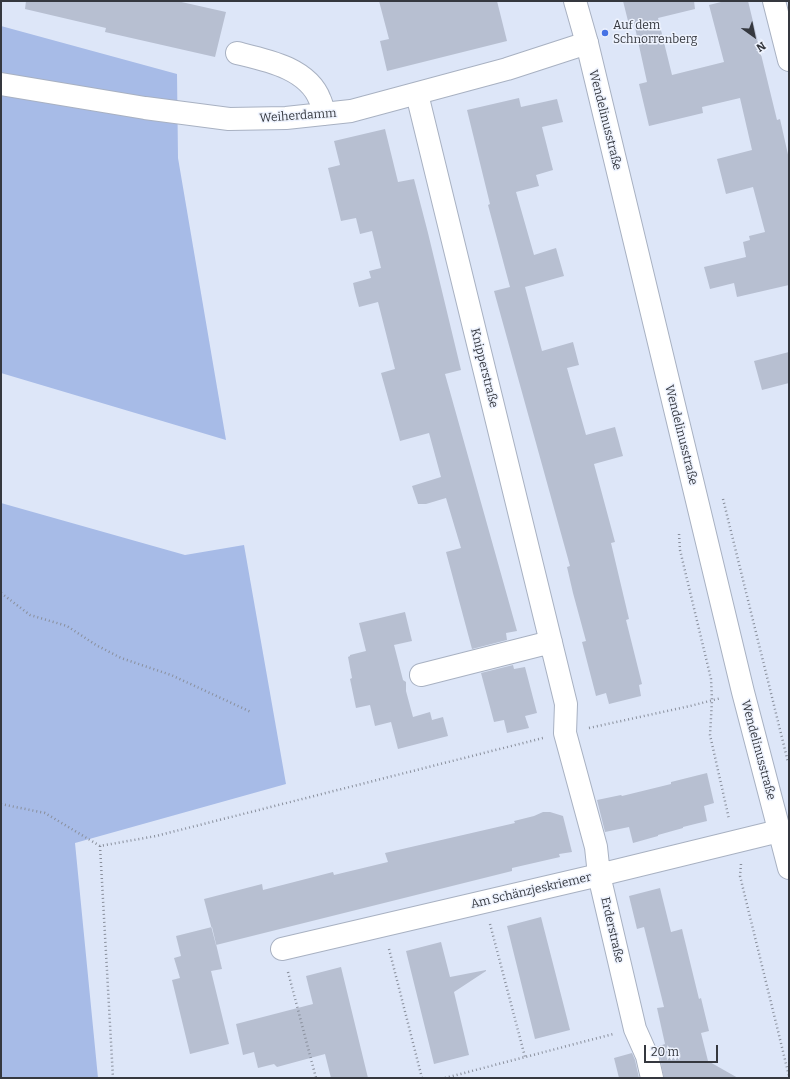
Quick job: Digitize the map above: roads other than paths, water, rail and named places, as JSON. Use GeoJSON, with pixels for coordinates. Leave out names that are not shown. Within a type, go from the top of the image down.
{"type":"FeatureCollection","features":[{"type":"Feature","properties":{"kind":"street","name":"Wendelinusstraße"},"geometry":{"type":"LineString","coordinates":[[575,1],[587,43],[743,692],[789,868]]}},
{"type":"Feature","properties":{"kind":"street"},"geometry":{"type":"LineString","coordinates":[[774,1],[789,60]]}},
{"type":"Feature","properties":{"kind":"street","name":"Weiherdamm"},"geometry":{"type":"LineString","coordinates":[[1,84],[145,108],[229,119],[286,118],[351,111],[507,69],[587,43]]}},
{"type":"Feature","properties":{"kind":"street"},"geometry":{"type":"LineString","coordinates":[[237,53],[269,61],[295,72],[311,84],[320,99],[324,114]]}},
{"type":"Feature","properties":{"kind":"street","name":"Knipperstraße"},"geometry":{"type":"LineString","coordinates":[[417,94],[566,704],[565,733]]}},
{"type":"Feature","properties":{"kind":"street"},"geometry":{"type":"LineString","coordinates":[[421,676],[551,642]]}},
{"type":"Feature","properties":{"kind":"street","name":"Erderstraße"},"geometry":{"type":"LineString","coordinates":[[565,733],[596,847],[599,875],[635,1028],[647,1056],[652,1078]]}},
{"type":"Feature","properties":{"kind":"street","name":"Am Schänzjeskriemer"},"geometry":{"type":"LineString","coordinates":[[282,949],[599,875],[779,831]]}},
{"type":"Feature","properties":{"kind":"place","name":"Auf dem Schnorrenberg"},"geometry":{"type":"Point","coordinates":[605,33]}}]}
